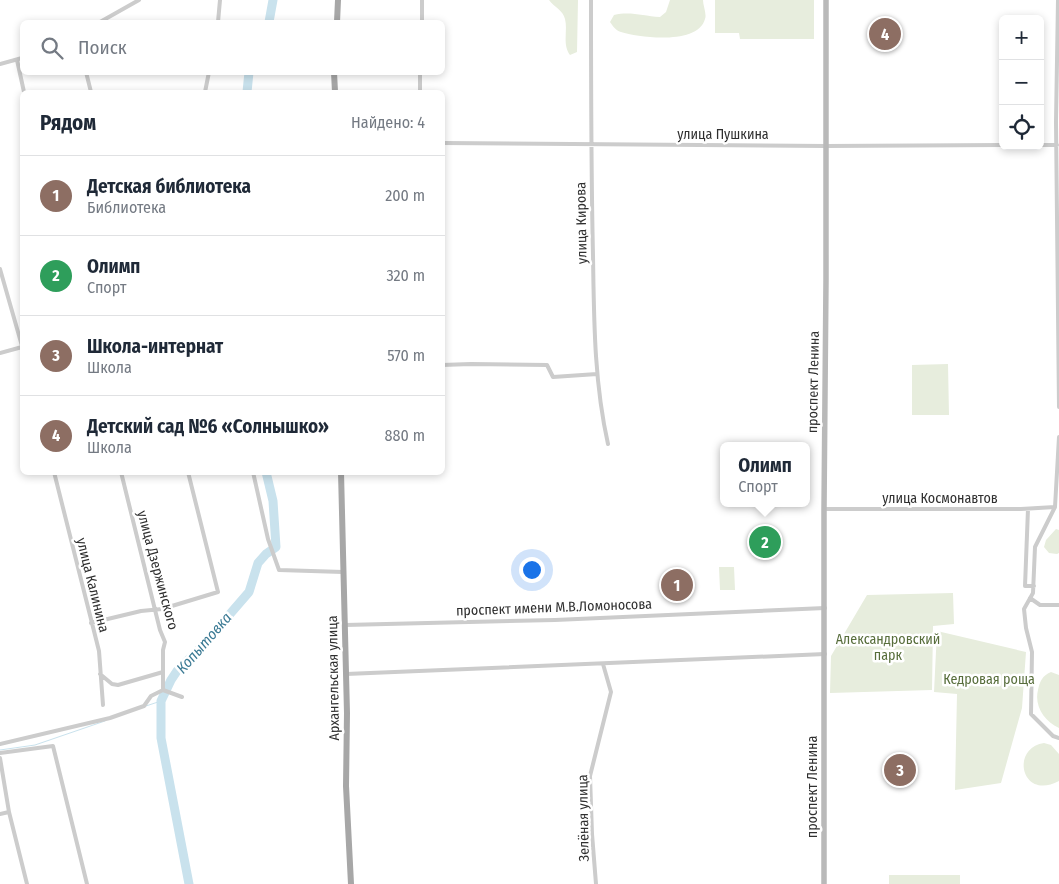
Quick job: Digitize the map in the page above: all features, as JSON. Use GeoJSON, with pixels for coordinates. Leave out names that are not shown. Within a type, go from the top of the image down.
{"type":"FeatureCollection","features":[{"type":"Feature","properties":{"kind":"main road"},"geometry":{"type":"LineString","coordinates":[[337,20],[338,0]]}},
{"type":"Feature","properties":{"kind":"main road"},"geometry":{"type":"LineString","coordinates":[[334,75],[335,90]]}},
{"type":"Feature","properties":{"kind":"main road","name":"Архангельская улица"},"geometry":{"type":"LineString","coordinates":[[341,475],[346,674],[346,786],[351,884]]}},
{"type":"Feature","properties":{"kind":"street"},"geometry":{"type":"LineString","coordinates":[[104,20],[139,0]]}},
{"type":"Feature","properties":{"kind":"street"},"geometry":{"type":"LineString","coordinates":[[218,20],[220,0]]}},
{"type":"Feature","properties":{"kind":"street"},"geometry":{"type":"LineString","coordinates":[[422,0],[422,20]]}},
{"type":"Feature","properties":{"kind":"street","name":"улица Кирова"},"geometry":{"type":"LineString","coordinates":[[591,0],[591,144],[597,374],[601,414],[608,444]]}},
{"type":"Feature","properties":{"kind":"street","name":"проспект Ленина"},"geometry":{"type":"LineString","coordinates":[[824,884],[826,0]]}},
{"type":"Feature","properties":{"kind":"street"},"geometry":{"type":"LineString","coordinates":[[1058,0],[1059,407]]}},
{"type":"Feature","properties":{"kind":"street"},"geometry":{"type":"LineString","coordinates":[[0,64],[20,59]]}},
{"type":"Feature","properties":{"kind":"street"},"geometry":{"type":"LineString","coordinates":[[17,60],[20,74]]}},
{"type":"Feature","properties":{"kind":"street"},"geometry":{"type":"LineString","coordinates":[[20,75],[24,90]]}},
{"type":"Feature","properties":{"kind":"street"},"geometry":{"type":"LineString","coordinates":[[87,75],[90,90]]}},
{"type":"Feature","properties":{"kind":"street"},"geometry":{"type":"LineString","coordinates":[[205,90],[208,75]]}},
{"type":"Feature","properties":{"kind":"street"},"geometry":{"type":"LineString","coordinates":[[420,75],[420,90]]}},
{"type":"Feature","properties":{"kind":"street","name":"улица Пушкина"},"geometry":{"type":"LineString","coordinates":[[445,143],[826,146],[999,145]]}},
{"type":"Feature","properties":{"kind":"street"},"geometry":{"type":"LineString","coordinates":[[1044,145],[1057,145]]}},
{"type":"Feature","properties":{"kind":"street"},"geometry":{"type":"LineString","coordinates":[[0,269],[20,340]]}},
{"type":"Feature","properties":{"kind":"street"},"geometry":{"type":"LineString","coordinates":[[0,352],[20,347]]}},
{"type":"Feature","properties":{"kind":"street"},"geometry":{"type":"LineString","coordinates":[[445,365],[546,365],[553,377],[597,374]]}},
{"type":"Feature","properties":{"kind":"street"},"geometry":{"type":"LineString","coordinates":[[1059,436],[1055,508],[1035,546],[1034,594],[1024,609],[1026,628],[1032,652],[1031,714],[1053,736],[1059,738]]}},
{"type":"Feature","properties":{"kind":"street","name":"улица Калинина"},"geometry":{"type":"LineString","coordinates":[[55,475],[98,651],[103,705]]}},
{"type":"Feature","properties":{"kind":"street","name":"улица Дзержинского"},"geometry":{"type":"LineString","coordinates":[[122,475],[160,630],[166,642],[163,650],[164,690]]}},
{"type":"Feature","properties":{"kind":"street"},"geometry":{"type":"LineString","coordinates":[[91,622],[155,609],[218,592],[189,475]]}},
{"type":"Feature","properties":{"kind":"street"},"geometry":{"type":"LineString","coordinates":[[254,475],[268,539],[280,570],[343,572]]}},
{"type":"Feature","properties":{"kind":"street","name":"улица Космонавтов"},"geometry":{"type":"LineString","coordinates":[[824,509],[1055,508]]}},
{"type":"Feature","properties":{"kind":"street"},"geometry":{"type":"LineString","coordinates":[[1028,509],[1025,586],[1034,586]]}},
{"type":"Feature","properties":{"kind":"street"},"geometry":{"type":"LineString","coordinates":[[1030,598],[1040,605],[1059,605]]}},
{"type":"Feature","properties":{"kind":"street","name":"проспект имени М.В.Ломоносова"},"geometry":{"type":"LineString","coordinates":[[345,625],[555,620],[824,608]]}},
{"type":"Feature","properties":{"kind":"street"},"geometry":{"type":"LineString","coordinates":[[346,674],[825,654]]}},
{"type":"Feature","properties":{"kind":"street","name":"Зелёная улица"},"geometry":{"type":"LineString","coordinates":[[596,884],[590,776],[610,692],[603,664]]}},
{"type":"Feature","properties":{"kind":"street"},"geometry":{"type":"LineString","coordinates":[[100,674],[112,684],[118,685],[164,673]]}},
{"type":"Feature","properties":{"kind":"street"},"geometry":{"type":"LineString","coordinates":[[0,744],[118,715],[144,706],[151,696],[164,690],[182,697]]}},
{"type":"Feature","properties":{"kind":"street"},"geometry":{"type":"LineString","coordinates":[[0,753],[53,746],[87,884]]}},
{"type":"Feature","properties":{"kind":"street"},"geometry":{"type":"LineString","coordinates":[[0,758],[9,812],[28,884]]}},
{"type":"Feature","properties":{"kind":"street"},"geometry":{"type":"LineString","coordinates":[[0,814],[9,812]]}},
{"type":"Feature","properties":{"kind":"green space"},"geometry":{"type":"Polygon","coordinates":[[[549,0],[578,0],[577,52],[570,55],[566,46],[564,16],[549,0]]]}},
{"type":"Feature","properties":{"kind":"green space"},"geometry":{"type":"Polygon","coordinates":[[[670,0],[703,0],[705,19],[700,27],[692,33],[680,36],[654,37],[621,32],[610,22],[614,15],[620,14],[660,17],[666,12],[670,0]]]}},
{"type":"Feature","properties":{"kind":"green space"},"geometry":{"type":"Polygon","coordinates":[[[715,0],[814,0],[814,39],[740,39],[739,33],[715,33],[715,0]]]}},
{"type":"Feature","properties":{"kind":"green space"},"geometry":{"type":"Polygon","coordinates":[[[948,364],[949,415],[912,415],[912,365],[948,364]]]}},
{"type":"Feature","properties":{"kind":"green space"},"geometry":{"type":"Polygon","coordinates":[[[1056,529],[1059,530],[1059,553],[1057,554],[1049,553],[1044,547],[1046,540],[1056,529]]]}},
{"type":"Feature","properties":{"kind":"green space"},"geometry":{"type":"Polygon","coordinates":[[[719,567],[734,567],[735,590],[720,590],[719,567]]]}},
{"type":"Feature","properties":{"kind":"green space","name":"Александровский парк"},"geometry":{"type":"Polygon","coordinates":[[[953,593],[954,624],[933,626],[932,690],[830,693],[831,656],[867,595],[953,593]]]}},
{"type":"Feature","properties":{"kind":"green space","name":"Кедровая роща"},"geometry":{"type":"Polygon","coordinates":[[[937,631],[1026,652],[1022,708],[1001,783],[955,790],[957,694],[934,692],[937,631]]]}},
{"type":"Feature","properties":{"kind":"green space"},"geometry":{"type":"Polygon","coordinates":[[[1051,672],[1059,675],[1059,728],[1045,717],[1037,702],[1041,681],[1045,675],[1051,672]]]}},
{"type":"Feature","properties":{"kind":"green space"},"geometry":{"type":"Polygon","coordinates":[[[1044,743],[1051,745],[1059,754],[1059,781],[1046,785],[1036,784],[1029,779],[1024,771],[1024,762],[1027,754],[1033,747],[1044,743]]]}},
{"type":"Feature","properties":{"kind":"green space"},"geometry":{"type":"Polygon","coordinates":[[[889,875],[960,875],[960,884],[889,884],[889,875]]]}},
{"type":"Feature","properties":{"kind":"waterway","name":"Копытовка"},"geometry":{"type":"LineString","coordinates":[[269,20],[273,0]]}},
{"type":"Feature","properties":{"kind":"waterway","name":"Копытовка"},"geometry":{"type":"LineString","coordinates":[[247,90],[249,75]]}},
{"type":"Feature","properties":{"kind":"waterway","name":"Копытовка"},"geometry":{"type":"LineString","coordinates":[[189,884],[161,738],[161,701],[177,671],[204,644],[249,592],[258,563],[276,547],[273,501],[267,475]]}},
{"type":"Feature","properties":{"kind":"waterway"},"geometry":{"type":"LineString","coordinates":[[146,706],[161,701]]}},
{"type":"Feature","properties":{"kind":"waterway"},"geometry":{"type":"LineString","coordinates":[[0,750],[35,745],[105,721]]}},
{"type":"Feature","properties":{"kind":"place","name":"Детский сад №6 «Солнышко»"},"geometry":{"type":"Point","coordinates":[885,34]}},
{"type":"Feature","properties":{"kind":"place","name":"Олимп"},"geometry":{"type":"Point","coordinates":[765,542]}},
{"type":"Feature","properties":{"kind":"place","name":"Детская библиотека"},"geometry":{"type":"Point","coordinates":[677,585]}},
{"type":"Feature","properties":{"kind":"place","name":"Школа-интернат"},"geometry":{"type":"Point","coordinates":[900,770]}}]}
